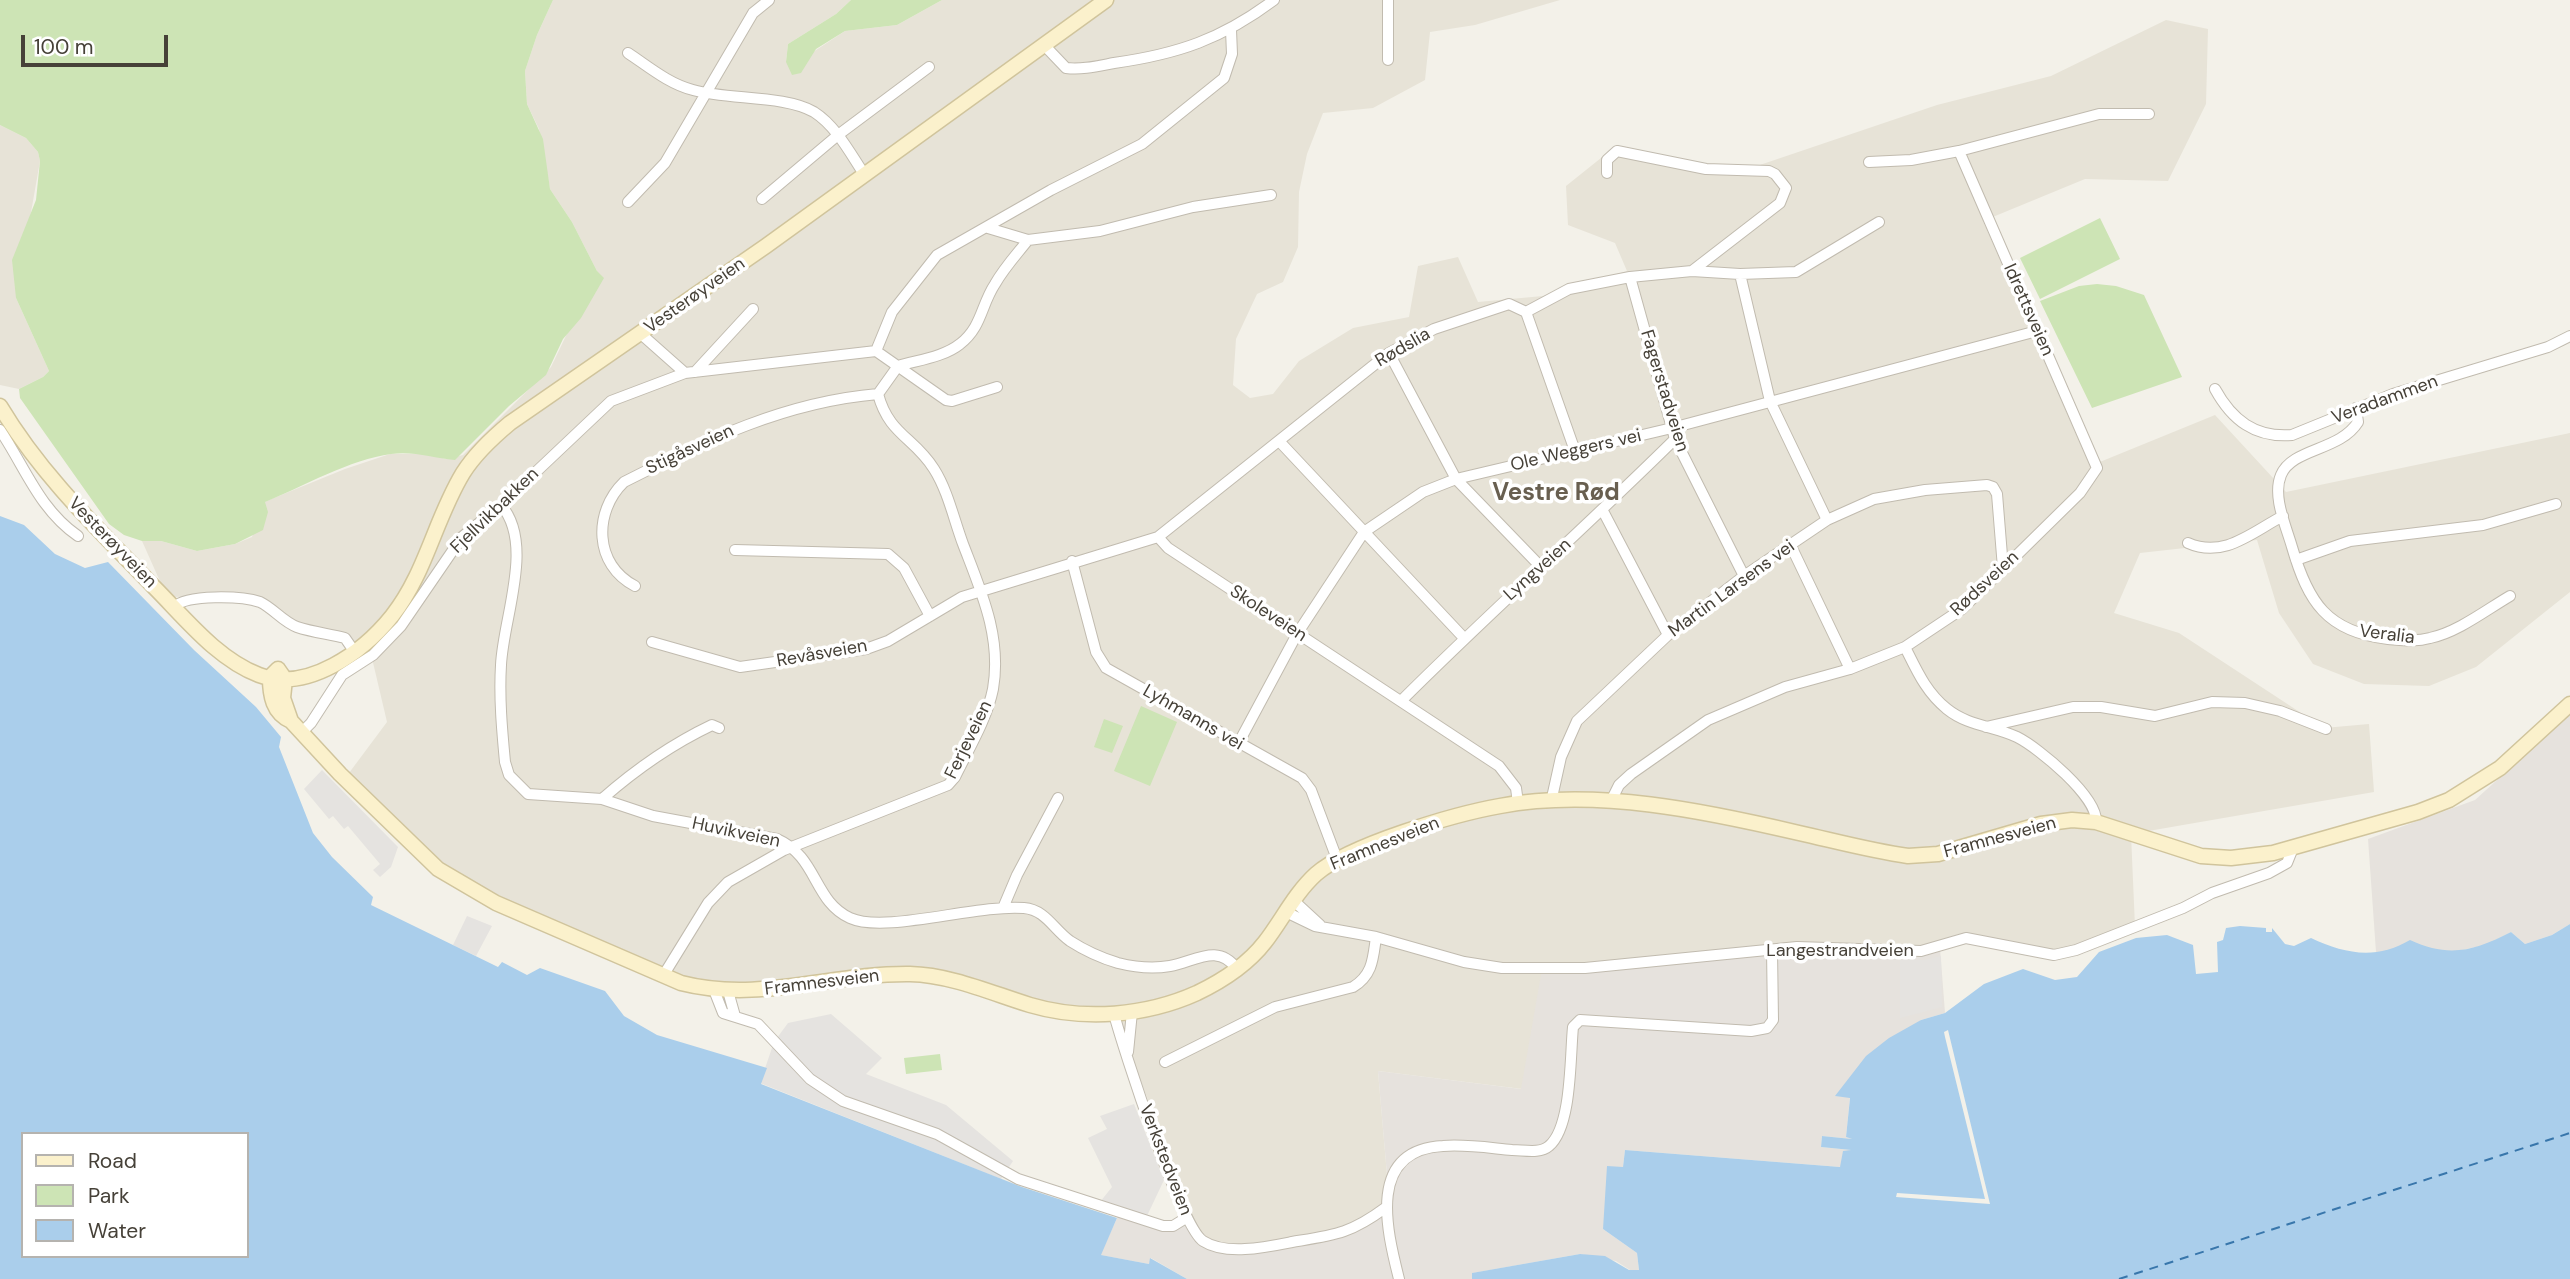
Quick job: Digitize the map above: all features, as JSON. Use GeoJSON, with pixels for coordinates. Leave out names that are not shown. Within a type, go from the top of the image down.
{"type":"FeatureCollection","features":[{"type":"Feature","properties":{"kind":"main road","name":"Vesterøyveien"},"geometry":{"type":"LineString","coordinates":[[0,405],[55,484],[213,646],[241,664],[278,675],[354,651],[385,625],[406,597],[455,487],[476,456],[510,423],[641,334],[1106,0]]}},
{"type":"Feature","properties":{"kind":"main road","name":"Framnesveien"},"geometry":{"type":"LineString","coordinates":[[278,675],[274,706],[282,717],[291,721],[423,856],[458,883],[663,976],[721,990],[761,991],[876,976],[927,975],[1035,1007],[1063,1012],[1114,1014],[1132,1012],[1198,993],[1237,969],[1261,947],[1308,882],[1337,859],[1450,818],[1518,803],[1611,802],[1679,809],[1908,856],[1938,855],[2041,824],[2072,820],[2096,822],[2209,857],[2258,856],[2418,812],[2459,795],[2500,768],[2570,704]]}},
{"type":"Feature","properties":{"kind":"street"},"geometry":{"type":"LineString","coordinates":[[628,202],[664,163],[708,93],[753,13],[769,0]]}},
{"type":"Feature","properties":{"kind":"street"},"geometry":{"type":"LineString","coordinates":[[1044,45],[1066,68],[1075,69],[1172,52],[1204,43],[1231,30],[1274,0]]}},
{"type":"Feature","properties":{"kind":"street"},"geometry":{"type":"LineString","coordinates":[[1388,0],[1388,60]]}},
{"type":"Feature","properties":{"kind":"street"},"geometry":{"type":"LineString","coordinates":[[876,351],[892,312],[920,273],[951,245],[988,228],[1051,190],[1142,144],[1224,78],[1232,54],[1231,30]]}},
{"type":"Feature","properties":{"kind":"street"},"geometry":{"type":"LineString","coordinates":[[628,53],[670,81],[708,93],[803,106],[822,118],[838,135],[864,174]]}},
{"type":"Feature","properties":{"kind":"street"},"geometry":{"type":"LineString","coordinates":[[762,199],[838,135],[929,67]]}},
{"type":"Feature","properties":{"kind":"street"},"geometry":{"type":"LineString","coordinates":[[1869,162],[1911,160],[1959,151],[2099,114],[2149,114]]}},
{"type":"Feature","properties":{"kind":"street"},"geometry":{"type":"LineString","coordinates":[[1607,173],[1606,160],[1617,151],[1706,169],[1769,171],[1780,179],[1786,188],[1780,203],[1692,271]]}},
{"type":"Feature","properties":{"kind":"street","name":"Idrettsveien"},"geometry":{"type":"LineString","coordinates":[[1959,151],[2097,468]]}},
{"type":"Feature","properties":{"kind":"street"},"geometry":{"type":"LineString","coordinates":[[988,228],[1028,240],[1100,231],[1193,208],[1271,195]]}},
{"type":"Feature","properties":{"kind":"street"},"geometry":{"type":"LineString","coordinates":[[1575,451],[1544,355],[1526,312],[1554,294],[1630,277],[1692,271],[1740,275],[1804,269],[1879,222]]}},
{"type":"Feature","properties":{"kind":"street"},"geometry":{"type":"LineString","coordinates":[[878,394],[898,366],[944,353],[959,346],[972,334],[981,321],[985,302],[996,281],[1028,240]]}},
{"type":"Feature","properties":{"kind":"street"},"geometry":{"type":"LineString","coordinates":[[1740,275],[1770,401],[1827,520]]}},
{"type":"Feature","properties":{"kind":"street","name":"Fagerstadveien"},"geometry":{"type":"LineString","coordinates":[[1630,277],[1675,439],[1744,576]]}},
{"type":"Feature","properties":{"kind":"street","name":"Rødslia"},"geometry":{"type":"LineString","coordinates":[[1158,537],[1389,353],[1434,329],[1490,309],[1509,304],[1526,312]]}},
{"type":"Feature","properties":{"kind":"street"},"geometry":{"type":"LineString","coordinates":[[690,372],[753,309]]}},
{"type":"Feature","properties":{"kind":"street","name":"Ole Weggers vei"},"geometry":{"type":"LineString","coordinates":[[1238,744],[1297,634],[1364,532],[1423,492],[1457,479],[1671,428],[2037,331]]}},
{"type":"Feature","properties":{"kind":"street"},"geometry":{"type":"LineString","coordinates":[[641,334],[690,372],[876,351],[946,400],[952,401],[998,387]]}},
{"type":"Feature","properties":{"kind":"street","name":"Veradammen"},"geometry":{"type":"LineString","coordinates":[[2215,389],[2227,410],[2239,421],[2261,434],[2276,437],[2306,431],[2356,408],[2548,347],[2570,335]]}},
{"type":"Feature","properties":{"kind":"street"},"geometry":{"type":"LineString","coordinates":[[1389,353],[1457,479],[1542,568]]}},
{"type":"Feature","properties":{"kind":"street","name":"Fjellvikbakken"},"geometry":{"type":"LineString","coordinates":[[300,733],[311,723],[342,676],[373,655],[401,626],[462,537],[501,505],[611,401],[690,372]]}},
{"type":"Feature","properties":{"kind":"street","name":"Stigåsveien"},"geometry":{"type":"LineString","coordinates":[[635,586],[622,579],[614,570],[602,540],[601,528],[606,511],[613,493],[624,482],[735,429],[786,411],[878,394]]}},
{"type":"Feature","properties":{"kind":"street","name":"Ferjeveien"},"geometry":{"type":"LineString","coordinates":[[663,976],[708,903],[728,882],[793,846],[869,814],[931,794],[948,785],[955,777],[993,688],[994,641],[981,590],[937,473],[924,453],[884,416],[878,394]]}},
{"type":"Feature","properties":{"kind":"street","name":"Veralia"},"geometry":{"type":"LineString","coordinates":[[2356,408],[2358,422],[2346,438],[2293,461],[2284,468],[2278,493],[2296,560],[2309,594],[2322,612],[2339,626],[2365,636],[2411,641],[2432,638],[2510,596]]}},
{"type":"Feature","properties":{"kind":"street"},"geometry":{"type":"LineString","coordinates":[[0,430],[15,450],[38,498],[78,536]]}},
{"type":"Feature","properties":{"kind":"street","name":"Lyngveien"},"geometry":{"type":"LineString","coordinates":[[1401,701],[1675,439]]}},
{"type":"Feature","properties":{"kind":"street"},"geometry":{"type":"LineString","coordinates":[[1279,441],[1464,638]]}},
{"type":"Feature","properties":{"kind":"street","name":"Rødsveien"},"geometry":{"type":"LineString","coordinates":[[1611,802],[1619,785],[1708,720],[1785,687],[1850,669],[1905,647],[1962,609],[2080,493],[2097,468]]}},
{"type":"Feature","properties":{"kind":"street","name":"Martin Larsens vei"},"geometry":{"type":"LineString","coordinates":[[1551,802],[1561,757],[1577,721],[1668,635],[1744,576],[1827,520],[1874,499],[1894,494],[1993,487],[1997,494],[2003,568]]}},
{"type":"Feature","properties":{"kind":"street"},"geometry":{"type":"LineString","coordinates":[[2296,560],[2350,541],[2483,525],[2556,504]]}},
{"type":"Feature","properties":{"kind":"street","name":"Huvikveien"},"geometry":{"type":"LineString","coordinates":[[501,505],[511,517],[515,529],[517,560],[500,667],[502,728],[509,775],[528,794],[602,799],[653,816],[777,839],[793,846],[802,855],[826,899],[838,911],[868,924],[1003,908],[1038,911],[1069,940],[1118,963],[1148,967],[1170,966],[1216,954],[1227,958],[1237,969]]}},
{"type":"Feature","properties":{"kind":"street"},"geometry":{"type":"LineString","coordinates":[[1602,511],[1668,635]]}},
{"type":"Feature","properties":{"kind":"street"},"geometry":{"type":"LineString","coordinates":[[2188,543],[2200,548],[2231,545],[2283,516]]}},
{"type":"Feature","properties":{"kind":"street"},"geometry":{"type":"LineString","coordinates":[[981,590],[1158,537]]}},
{"type":"Feature","properties":{"kind":"street","name":"Skoleveien"},"geometry":{"type":"LineString","coordinates":[[1158,537],[1168,548],[1499,766],[1516,788],[1518,803]]}},
{"type":"Feature","properties":{"kind":"street"},"geometry":{"type":"LineString","coordinates":[[1791,546],[1850,669]]}},
{"type":"Feature","properties":{"kind":"street"},"geometry":{"type":"LineString","coordinates":[[735,550],[888,554],[904,568],[930,615]]}},
{"type":"Feature","properties":{"kind":"street","name":"Lyhmanns vei"},"geometry":{"type":"LineString","coordinates":[[1072,561],[1096,652],[1107,668],[1307,783],[1337,859]]}},
{"type":"Feature","properties":{"kind":"street","name":"Revåsveien"},"geometry":{"type":"LineString","coordinates":[[652,642],[730,666],[755,666],[866,649],[981,590]]}},
{"type":"Feature","properties":{"kind":"street"},"geometry":{"type":"LineString","coordinates":[[174,607],[189,598],[235,598],[260,603],[293,626],[345,638],[354,651]]}},
{"type":"Feature","properties":{"kind":"street"},"geometry":{"type":"LineString","coordinates":[[1905,647],[1920,678],[1936,699],[1958,716],[2018,737],[2087,797],[2095,808],[2096,822]]}},
{"type":"Feature","properties":{"kind":"street"},"geometry":{"type":"LineString","coordinates":[[1986,727],[2073,707],[2101,707],[2155,716],[2212,702],[2245,703],[2280,711],[2326,729]]}},
{"type":"Feature","properties":{"kind":"street"},"geometry":{"type":"LineString","coordinates":[[602,799],[629,776],[678,744],[712,725],[719,727]]}},
{"type":"Feature","properties":{"kind":"street"},"geometry":{"type":"LineString","coordinates":[[1003,908],[1017,875],[1058,798]]}},
{"type":"Feature","properties":{"kind":"street","name":"Langestrandveien"},"geometry":{"type":"LineString","coordinates":[[1290,906],[1315,926],[1376,937],[1464,962],[1529,969],[1606,966],[1797,947],[1921,951],[1966,938],[2046,954],[2067,953],[2183,908],[2212,892],[2269,873],[2287,863],[2293,855],[2293,848]]}},
{"type":"Feature","properties":{"kind":"street"},"geometry":{"type":"LineString","coordinates":[[1165,1062],[1275,1007],[1353,987],[1363,981],[1371,968],[1376,937]]}},
{"type":"Feature","properties":{"kind":"street"},"geometry":{"type":"LineString","coordinates":[[1399,1279],[1385,1208],[1388,1186],[1398,1168],[1411,1156],[1428,1148],[1443,1146],[1531,1151],[1547,1148],[1554,1141],[1566,1107],[1573,1027],[1580,1020],[1751,1031],[1762,1031],[1771,1026],[1772,950]]}},
{"type":"Feature","properties":{"kind":"street"},"geometry":{"type":"LineString","coordinates":[[721,990],[723,1013],[758,1024],[810,1079],[843,1101],[937,1134],[1018,1179],[1045,1189],[1163,1226],[1173,1226],[1186,1218]]}},
{"type":"Feature","properties":{"kind":"street","name":"Verkstedveien"},"geometry":{"type":"LineString","coordinates":[[1128,1052],[1132,1012]]}},
{"type":"Feature","properties":{"kind":"street","name":"Verkstedveien"},"geometry":{"type":"LineString","coordinates":[[1114,1014],[1186,1218],[1193,1231],[1209,1244],[1246,1248],[1348,1232],[1385,1208]]}},
{"type":"Feature","properties":{"kind":"shaded area"},"geometry":{"type":"Polygon","coordinates":[[[553,0],[851,0],[836,14],[788,44],[786,62],[813,52],[845,31],[897,25],[942,0],[1560,0],[1475,25],[1430,32],[1425,80],[1373,108],[1323,113],[1307,154],[1299,192],[1298,247],[1283,282],[1257,294],[1236,339],[1233,385],[1250,398],[1273,394],[1299,361],[1353,328],[1409,317],[1418,266],[1458,257],[1478,302],[1543,296],[1627,271],[1615,243],[1568,225],[1566,186],[1611,150],[1748,169],[1937,105],[2051,76],[2166,20],[2208,29],[2206,104],[2168,181],[2085,179],[1983,221],[2090,466],[2215,415],[2286,492],[2570,433],[2570,592],[2476,667],[2429,686],[2364,684],[2313,664],[2279,613],[2257,540],[2140,553],[2114,613],[2179,633],[2324,728],[2369,724],[2374,792],[2131,834],[2135,927],[2067,953],[1967,938],[1522,1089],[1378,1071],[1388,1186],[1385,1208],[1347,1232],[1246,1248],[1200,1240],[1186,1218],[1150,1105],[1112,1006],[1073,1007],[1027,998],[948,973],[754,986],[716,984],[682,978],[460,878],[423,851],[349,773],[387,722],[371,654],[341,632],[296,622],[238,596],[167,597],[142,541],[161,541],[197,551],[235,544],[252,537],[264,502],[345,469],[390,454],[428,454],[446,459],[463,455],[551,367],[597,271],[572,222],[550,189],[539,129],[527,104],[525,71],[553,0]]]}},
{"type":"Feature","properties":{"kind":"shaded area"},"geometry":{"type":"Polygon","coordinates":[[[0,125],[26,138],[38,152],[40,161],[16,298],[49,371],[19,389],[0,385],[0,125]]]}},
{"type":"Feature","properties":{"kind":"shaded area"},"geometry":{"type":"Polygon","coordinates":[[[2570,714],[2570,924],[2552,935],[2525,944],[2511,932],[2486,945],[2452,952],[2433,951],[2410,941],[2390,952],[2376,952],[2368,839],[2475,800],[2570,714]]]}},
{"type":"Feature","properties":{"kind":"shaded area"},"geometry":{"type":"Polygon","coordinates":[[[322,770],[398,847],[391,867],[380,877],[373,870],[380,864],[348,826],[344,829],[333,816],[329,819],[304,789],[322,770]]]}},
{"type":"Feature","properties":{"kind":"shaded area"},"geometry":{"type":"Polygon","coordinates":[[[467,916],[492,926],[476,956],[453,945],[467,916]]]}},
{"type":"Feature","properties":{"kind":"shaded area"},"geometry":{"type":"Polygon","coordinates":[[[1797,947],[1940,948],[1945,1013],[1921,1020],[1836,1096],[1850,1097],[1846,1137],[1852,1139],[1822,1136],[1821,1147],[1851,1150],[1840,1167],[1625,1150],[1623,1167],[1603,1229],[1637,1253],[1639,1270],[1630,1270],[1616,1261],[1580,1254],[1473,1273],[1472,1279],[1187,1279],[1151,1258],[1149,1264],[1100,1255],[1120,1212],[1163,1226],[1186,1218],[1193,1231],[1225,1247],[1347,1232],[1385,1208],[1388,1186],[1378,1071],[1521,1089],[1542,969],[1797,947]]]}},
{"type":"Feature","properties":{"kind":"shaded area"},"geometry":{"type":"Polygon","coordinates":[[[1941,956],[1942,1007],[1900,1018],[1900,960],[1925,960],[1941,956]]]}},
{"type":"Feature","properties":{"kind":"shaded area"},"geometry":{"type":"Polygon","coordinates":[[[831,1014],[882,1058],[866,1074],[946,1105],[1013,1161],[1001,1179],[760,1083],[774,1042],[788,1023],[831,1014]]]}},
{"type":"Feature","properties":{"kind":"shaded area"},"geometry":{"type":"Polygon","coordinates":[[[1134,1104],[1164,1180],[1146,1218],[1100,1202],[1112,1187],[1088,1138],[1107,1129],[1100,1116],[1134,1104]]]}},
{"type":"Feature","properties":{"kind":"green space"},"geometry":{"type":"Polygon","coordinates":[[[0,0],[553,0],[525,71],[527,104],[543,139],[550,189],[572,222],[597,271],[604,278],[581,318],[563,339],[546,375],[509,406],[455,460],[399,453],[343,467],[265,502],[268,512],[263,530],[235,544],[197,551],[124,535],[109,524],[20,398],[19,389],[49,371],[16,298],[12,260],[36,200],[40,161],[38,152],[26,138],[0,125],[0,0]]]}},
{"type":"Feature","properties":{"kind":"green space"},"geometry":{"type":"Polygon","coordinates":[[[851,0],[942,0],[897,25],[845,31],[816,49],[801,73],[792,75],[786,62],[788,44],[836,14],[851,0]]]}},
{"type":"Feature","properties":{"kind":"green space"},"geometry":{"type":"Polygon","coordinates":[[[2100,218],[2120,259],[2040,299],[2020,258],[2100,218]]]}},
{"type":"Feature","properties":{"kind":"green space"},"geometry":{"type":"Polygon","coordinates":[[[2079,286],[2116,286],[2144,295],[2182,377],[2092,408],[2040,301],[2079,286]]]}},
{"type":"Feature","properties":{"kind":"green space"},"geometry":{"type":"Polygon","coordinates":[[[1141,706],[1177,722],[1150,786],[1114,771],[1141,706]]]}},
{"type":"Feature","properties":{"kind":"green space"},"geometry":{"type":"Polygon","coordinates":[[[1104,719],[1123,726],[1112,753],[1094,747],[1104,719]]]}},
{"type":"Feature","properties":{"kind":"green space"},"geometry":{"type":"Polygon","coordinates":[[[940,1054],[942,1070],[906,1074],[904,1058],[940,1054]]]}},
{"type":"Feature","properties":{"kind":"water"},"geometry":{"type":"Polygon","coordinates":[[[0,516],[24,525],[55,554],[85,568],[108,562],[194,650],[256,707],[281,737],[279,747],[313,833],[332,857],[373,897],[371,905],[498,967],[502,962],[527,975],[540,968],[605,991],[624,1016],[657,1035],[767,1068],[761,1084],[1022,1187],[1117,1218],[1101,1255],[1149,1264],[1150,1258],[1187,1279],[0,1279],[0,516]]]}},
{"type":"Feature","properties":{"kind":"water"},"geometry":{"type":"Polygon","coordinates":[[[2570,924],[2570,1279],[1472,1279],[1472,1273],[1580,1254],[1605,1256],[1629,1270],[1639,1270],[1637,1253],[1603,1229],[1607,1166],[1623,1167],[1625,1150],[1840,1167],[1843,1151],[1851,1150],[1821,1147],[1822,1136],[1852,1139],[1846,1137],[1850,1098],[1835,1096],[1866,1056],[1889,1038],[1921,1020],[1945,1013],[1984,984],[2023,969],[2055,980],[2077,977],[2099,952],[2136,938],[2167,935],[2193,945],[2196,974],[2218,972],[2217,942],[2223,940],[2226,928],[2240,926],[2266,928],[2266,932],[2272,932],[2272,928],[2285,944],[2294,946],[2311,938],[2336,948],[2360,953],[2385,950],[2410,940],[2437,949],[2461,950],[2485,944],[2511,932],[2525,944],[2552,935],[2570,924]]]}},
{"type":"Feature","properties":{"kind":"pier"},"geometry":{"type":"Polygon","coordinates":[[[1948,1030],[1990,1204],[1896,1197],[1897,1193],[1985,1199],[1945,1037],[1944,1032],[1948,1030]]]}},
{"type":"Feature","properties":{"kind":"ferry route"},"geometry":{"type":"LineString","coordinates":[[2119,1279],[2570,1133]]}},
{"type":"Feature","properties":{"kind":"district","name":"Vestre Rød"},"geometry":{"type":"Point","coordinates":[1556,494]}}]}
